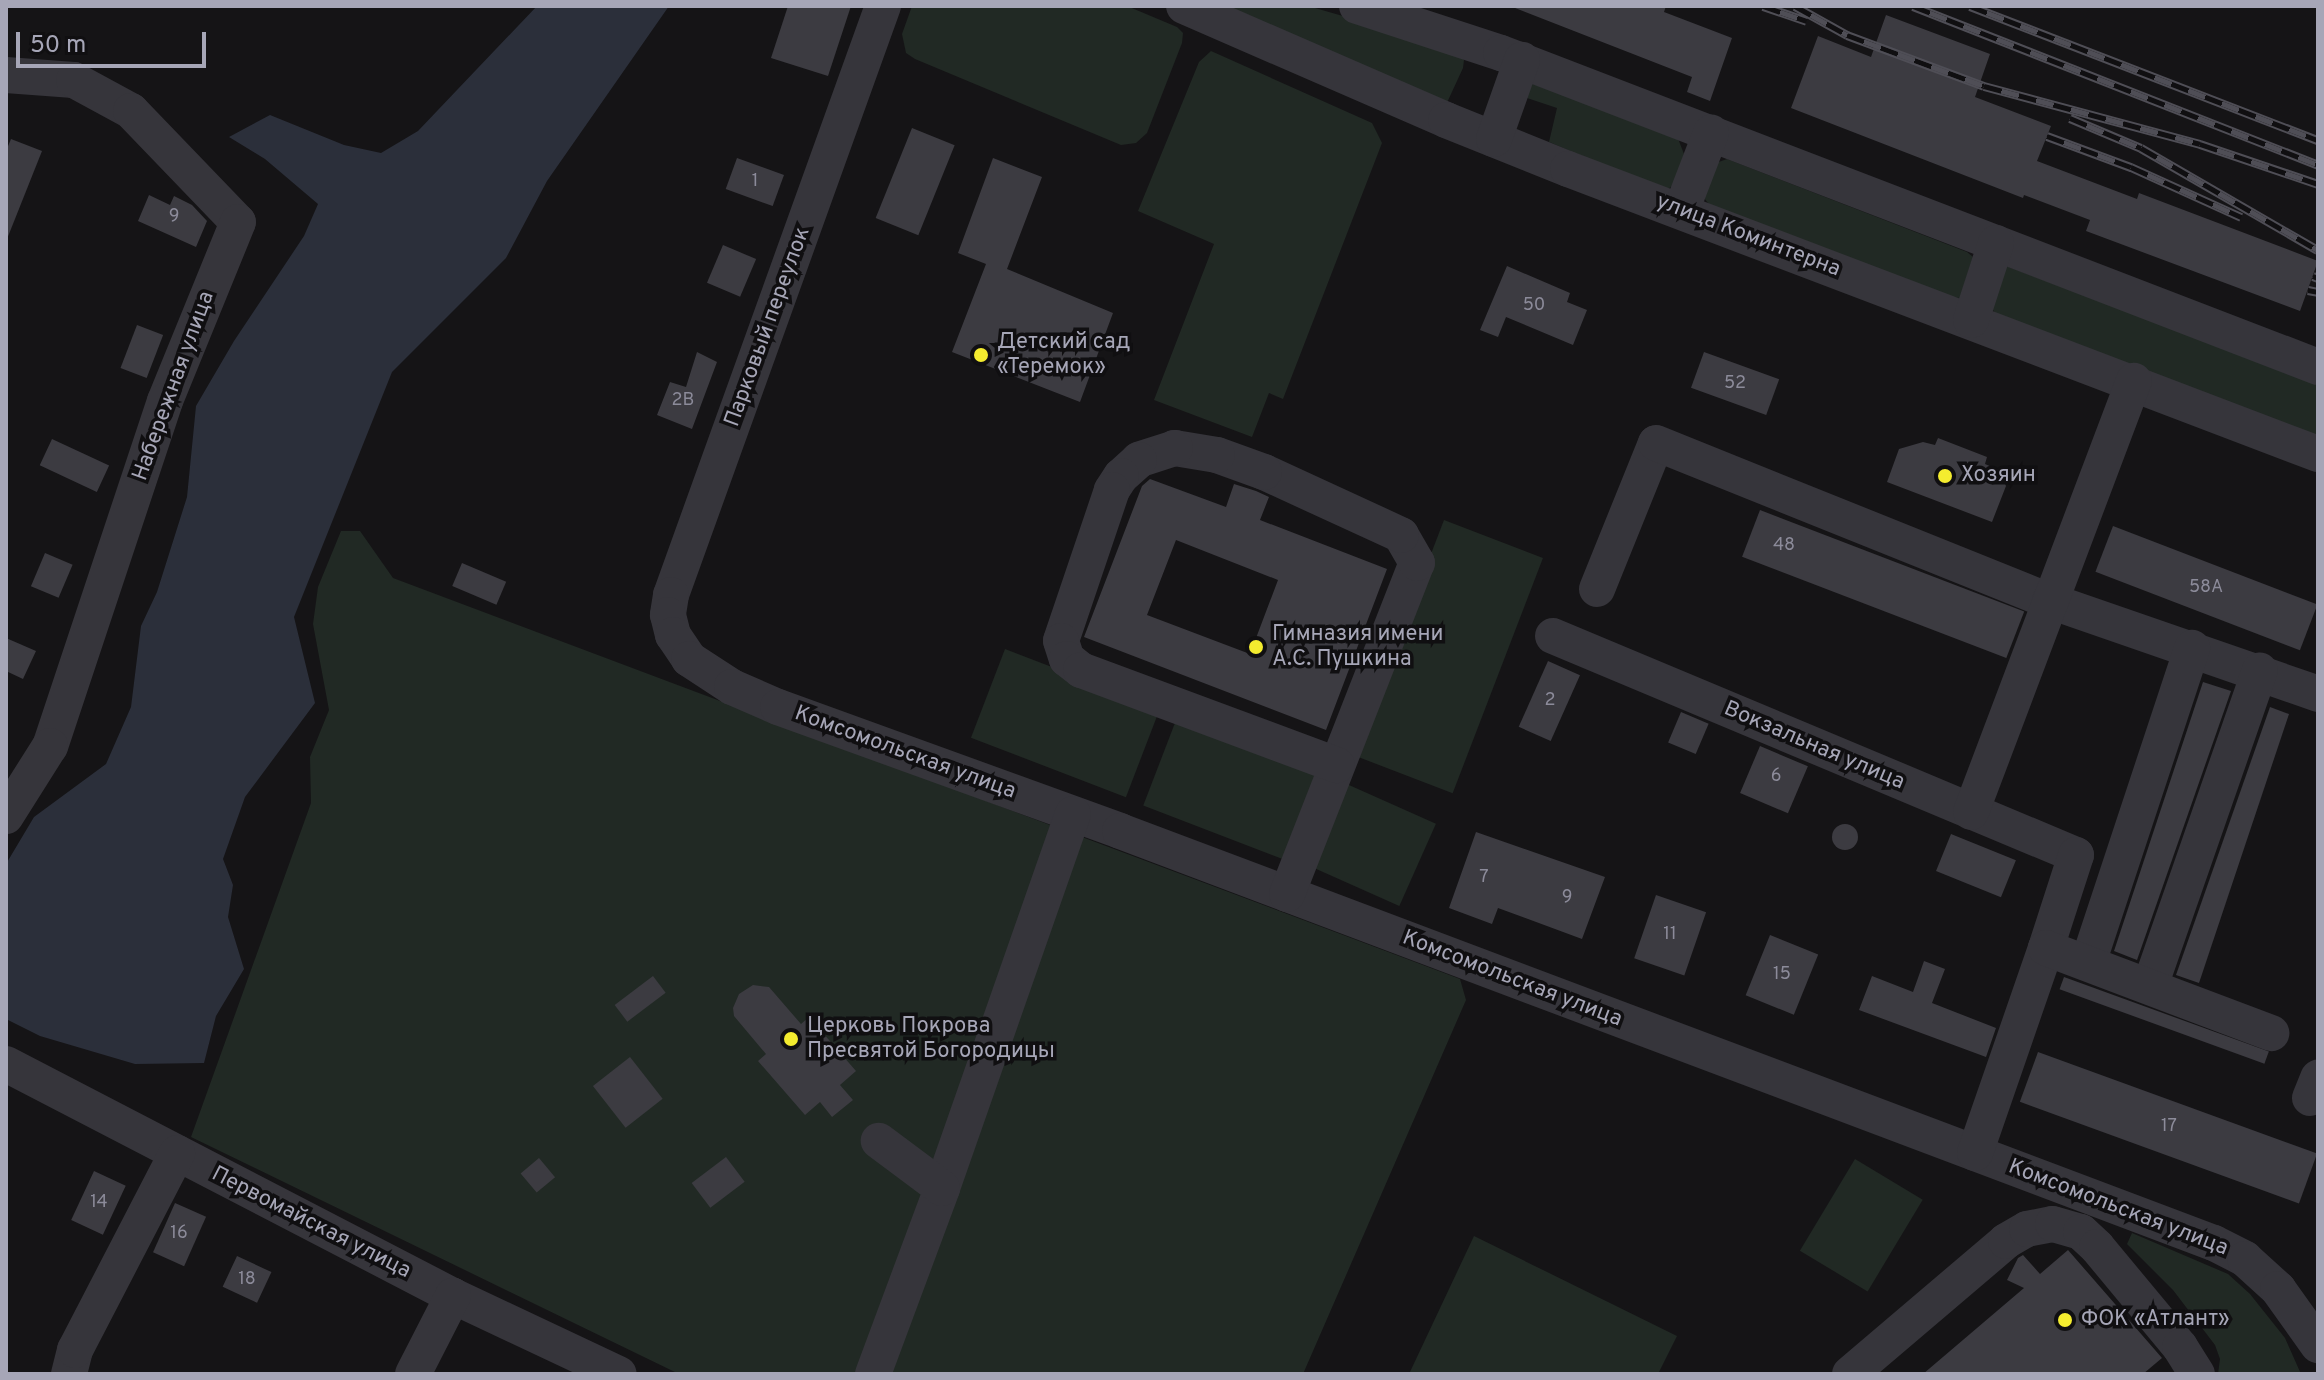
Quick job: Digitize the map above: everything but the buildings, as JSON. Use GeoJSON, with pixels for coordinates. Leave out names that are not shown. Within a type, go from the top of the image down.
{"type":"FeatureCollection","features":[{"type":"Feature","properties":{"kind":"street","name":"Парковый переулок"},"geometry":{"type":"LineString","coordinates":[[680,648],[668,615],[671,595],[883,6]]}},
{"type":"Feature","properties":{"kind":"street","name":"улица Коминтерна"},"geometry":{"type":"LineString","coordinates":[[1184,6],[1494,139],[2134,381],[2318,454]]}},
{"type":"Feature","properties":{"kind":"street"},"geometry":{"type":"LineString","coordinates":[[1357,6],[1522,60],[2318,367]]}},
{"type":"Feature","properties":{"kind":"street"},"geometry":{"type":"LineString","coordinates":[[1494,139],[1522,60]]}},
{"type":"Feature","properties":{"kind":"street","name":"Набережная улица"},"geometry":{"type":"LineString","coordinates":[[6,75],[74,80],[131,111],[238,222],[165,401],[50,746],[6,816]]}},
{"type":"Feature","properties":{"kind":"street"},"geometry":{"type":"LineString","coordinates":[[1681,211],[1711,133]]}},
{"type":"Feature","properties":{"kind":"street"},"geometry":{"type":"LineString","coordinates":[[1971,320],[1996,243]]}},
{"type":"Feature","properties":{"kind":"street"},"geometry":{"type":"LineString","coordinates":[[1971,812],[2134,381]]}},
{"type":"Feature","properties":{"kind":"street"},"geometry":{"type":"LineString","coordinates":[[1597,589],[1656,443],[2050,601],[2260,671],[2318,694]]}},
{"type":"Feature","properties":{"kind":"street"},"geometry":{"type":"LineString","coordinates":[[1287,894],[1417,563],[1412,549],[1401,535],[1264,472],[1217,455],[1175,448],[1139,460],[1121,476],[1112,490],[1061,641],[1067,659],[1081,670],[1337,765]]}},
{"type":"Feature","properties":{"kind":"street","name":"Вокзальная улица"},"geometry":{"type":"LineString","coordinates":[[1553,636],[2076,855],[2046,948]]}},
{"type":"Feature","properties":{"kind":"street","name":"Комсомольская улица"},"geometry":{"type":"LineString","coordinates":[[680,648],[705,672],[778,707],[1073,814],[2214,1243],[2245,1259],[2278,1289],[2318,1345]]}},
{"type":"Feature","properties":{"kind":"street"},"geometry":{"type":"LineString","coordinates":[[2088,963],[2192,648]]}},
{"type":"Feature","properties":{"kind":"street"},"geometry":{"type":"LineString","coordinates":[[2150,986],[2260,671]]}},
{"type":"Feature","properties":{"kind":"street"},"geometry":{"type":"LineString","coordinates":[[873,1374],[942,1188],[1073,814]]}},
{"type":"Feature","properties":{"kind":"street"},"geometry":{"type":"LineString","coordinates":[[1975,1153],[2046,948],[2271,1033]]}},
{"type":"Feature","properties":{"kind":"street","name":"Первомайская улица"},"geometry":{"type":"LineString","coordinates":[[6,1064],[453,1296],[619,1374]]}},
{"type":"Feature","properties":{"kind":"street"},"geometry":{"type":"LineString","coordinates":[[879,1141],[942,1188]]}},
{"type":"Feature","properties":{"kind":"street"},"geometry":{"type":"LineString","coordinates":[[69,1374],[75,1350],[177,1153]]}},
{"type":"Feature","properties":{"kind":"street"},"geometry":{"type":"LineString","coordinates":[[1850,1374],[2006,1241],[2027,1229],[2053,1224],[2081,1232],[2097,1247],[2180,1347],[2197,1374]]}},
{"type":"Feature","properties":{"kind":"street"},"geometry":{"type":"LineString","coordinates":[[413,1374],[453,1296]]}},
{"type":"Feature","properties":{"kind":"shaded area"},"geometry":{"type":"Polygon","coordinates":[[[537,6],[669,6],[547,181],[506,258],[392,372],[294,617],[315,703],[245,797],[223,859],[233,885],[228,917],[244,969],[216,1016],[204,1063],[135,1064],[40,1036],[6,1019],[6,864],[34,817],[106,764],[131,707],[141,626],[157,592],[187,497],[196,406],[234,341],[304,236],[318,204],[265,159],[229,137],[270,115],[344,145],[381,153],[418,131],[537,6]]]}},
{"type":"Feature","properties":{"kind":"shaded area"},"geometry":{"type":"Polygon","coordinates":[[[912,6],[1127,6],[1177,27],[1183,33],[1182,43],[1147,133],[1136,143],[1121,145],[915,59],[906,53],[902,34],[912,6]]]}},
{"type":"Feature","properties":{"kind":"shaded area"},"geometry":{"type":"Polygon","coordinates":[[[1211,6],[1315,8],[1454,48],[1464,60],[1463,68],[1445,107],[1211,6]]]}},
{"type":"Feature","properties":{"kind":"shaded area"},"geometry":{"type":"Polygon","coordinates":[[[1211,51],[1372,123],[1382,143],[1283,399],[1269,393],[1252,437],[1154,400],[1214,244],[1138,211],[1199,62],[1211,51]]]}},
{"type":"Feature","properties":{"kind":"shaded area"},"geometry":{"type":"Polygon","coordinates":[[[1525,81],[1677,136],[1684,154],[1674,184],[1666,191],[1549,142],[1557,108],[1524,97],[1525,81]]]}},
{"type":"Feature","properties":{"kind":"shaded area"},"geometry":{"type":"Polygon","coordinates":[[[1727,159],[1967,252],[1973,257],[1960,298],[1949,297],[1712,208],[1704,198],[1716,163],[1727,159]]]}},
{"type":"Feature","properties":{"kind":"shaded area"},"geometry":{"type":"Polygon","coordinates":[[[2001,264],[2318,383],[2318,438],[1996,314],[1989,305],[2001,264]]]}},
{"type":"Feature","properties":{"kind":"shaded area"},"geometry":{"type":"Polygon","coordinates":[[[1444,520],[1543,558],[1453,793],[1354,755],[1444,520]]]}},
{"type":"Feature","properties":{"kind":"shaded area"},"geometry":{"type":"Polygon","coordinates":[[[341,531],[360,531],[393,578],[1460,979],[1466,1000],[1303,1374],[679,1374],[191,1137],[311,803],[310,757],[329,710],[313,624],[318,587],[341,531]]]}},
{"type":"Feature","properties":{"kind":"shaded area"},"geometry":{"type":"Polygon","coordinates":[[[1005,649],[1160,708],[1126,797],[971,738],[1005,649]]]}},
{"type":"Feature","properties":{"kind":"shaded area"},"geometry":{"type":"Polygon","coordinates":[[[1178,715],[1325,771],[1290,862],[1143,806],[1178,715]]]}},
{"type":"Feature","properties":{"kind":"shaded area"},"geometry":{"type":"Polygon","coordinates":[[[1340,781],[1436,824],[1399,906],[1303,863],[1340,781]]]}},
{"type":"Feature","properties":{"kind":"shaded area"},"geometry":{"type":"Polygon","coordinates":[[[1855,1159],[1923,1200],[1868,1291],[1800,1251],[1855,1159]]]}},
{"type":"Feature","properties":{"kind":"shaded area"},"geometry":{"type":"Polygon","coordinates":[[[2132,1233],[2228,1274],[2250,1294],[2285,1338],[2301,1374],[2218,1374],[2220,1359],[2215,1345],[2173,1290],[2127,1244],[2132,1233]]]}},
{"type":"Feature","properties":{"kind":"shaded area"},"geometry":{"type":"Polygon","coordinates":[[[1474,1236],[1677,1336],[1658,1374],[1409,1374],[1474,1236]]]}},
{"type":"Feature","properties":{"kind":"railway"},"geometry":{"type":"LineString","coordinates":[[1763,6],[1807,21]]}},
{"type":"Feature","properties":{"kind":"railway"},"geometry":{"type":"LineString","coordinates":[[1795,6],[1847,35],[1984,86],[2200,144],[2318,184]]}},
{"type":"Feature","properties":{"kind":"railway"},"geometry":{"type":"LineString","coordinates":[[1913,6],[2318,165]]}},
{"type":"Feature","properties":{"kind":"railway"},"geometry":{"type":"LineString","coordinates":[[1970,6],[2318,140]]}},
{"type":"Feature","properties":{"kind":"railway"},"geometry":{"type":"LineString","coordinates":[[2070,118],[2141,148],[2318,250]]}},
{"type":"Feature","properties":{"kind":"railway"},"geometry":{"type":"LineString","coordinates":[[2047,136],[2131,167],[2241,217]]}},
{"type":"Feature","properties":{"kind":"railway"},"geometry":{"type":"LineString","coordinates":[[2313,276],[2318,278]]}},
{"type":"Feature","properties":{"kind":"railway"},"geometry":{"type":"LineString","coordinates":[[2308,290],[2318,292]]}},
{"type":"Feature","properties":{"kind":"place","name":"Детский сад «Теремок»"},"geometry":{"type":"Point","coordinates":[981,355]}},
{"type":"Feature","properties":{"kind":"place","name":"Хозяин"},"geometry":{"type":"Point","coordinates":[1945,476]}},
{"type":"Feature","properties":{"kind":"place","name":"Гимназия имени А.С. Пушкина"},"geometry":{"type":"Point","coordinates":[1256,647]}},
{"type":"Feature","properties":{"kind":"place","name":"Церковь Покрова Пресвятой Богородицы"},"geometry":{"type":"Point","coordinates":[791,1039]}},
{"type":"Feature","properties":{"kind":"place","name":"ФОК «Атлант»"},"geometry":{"type":"Point","coordinates":[2065,1320]}}]}
